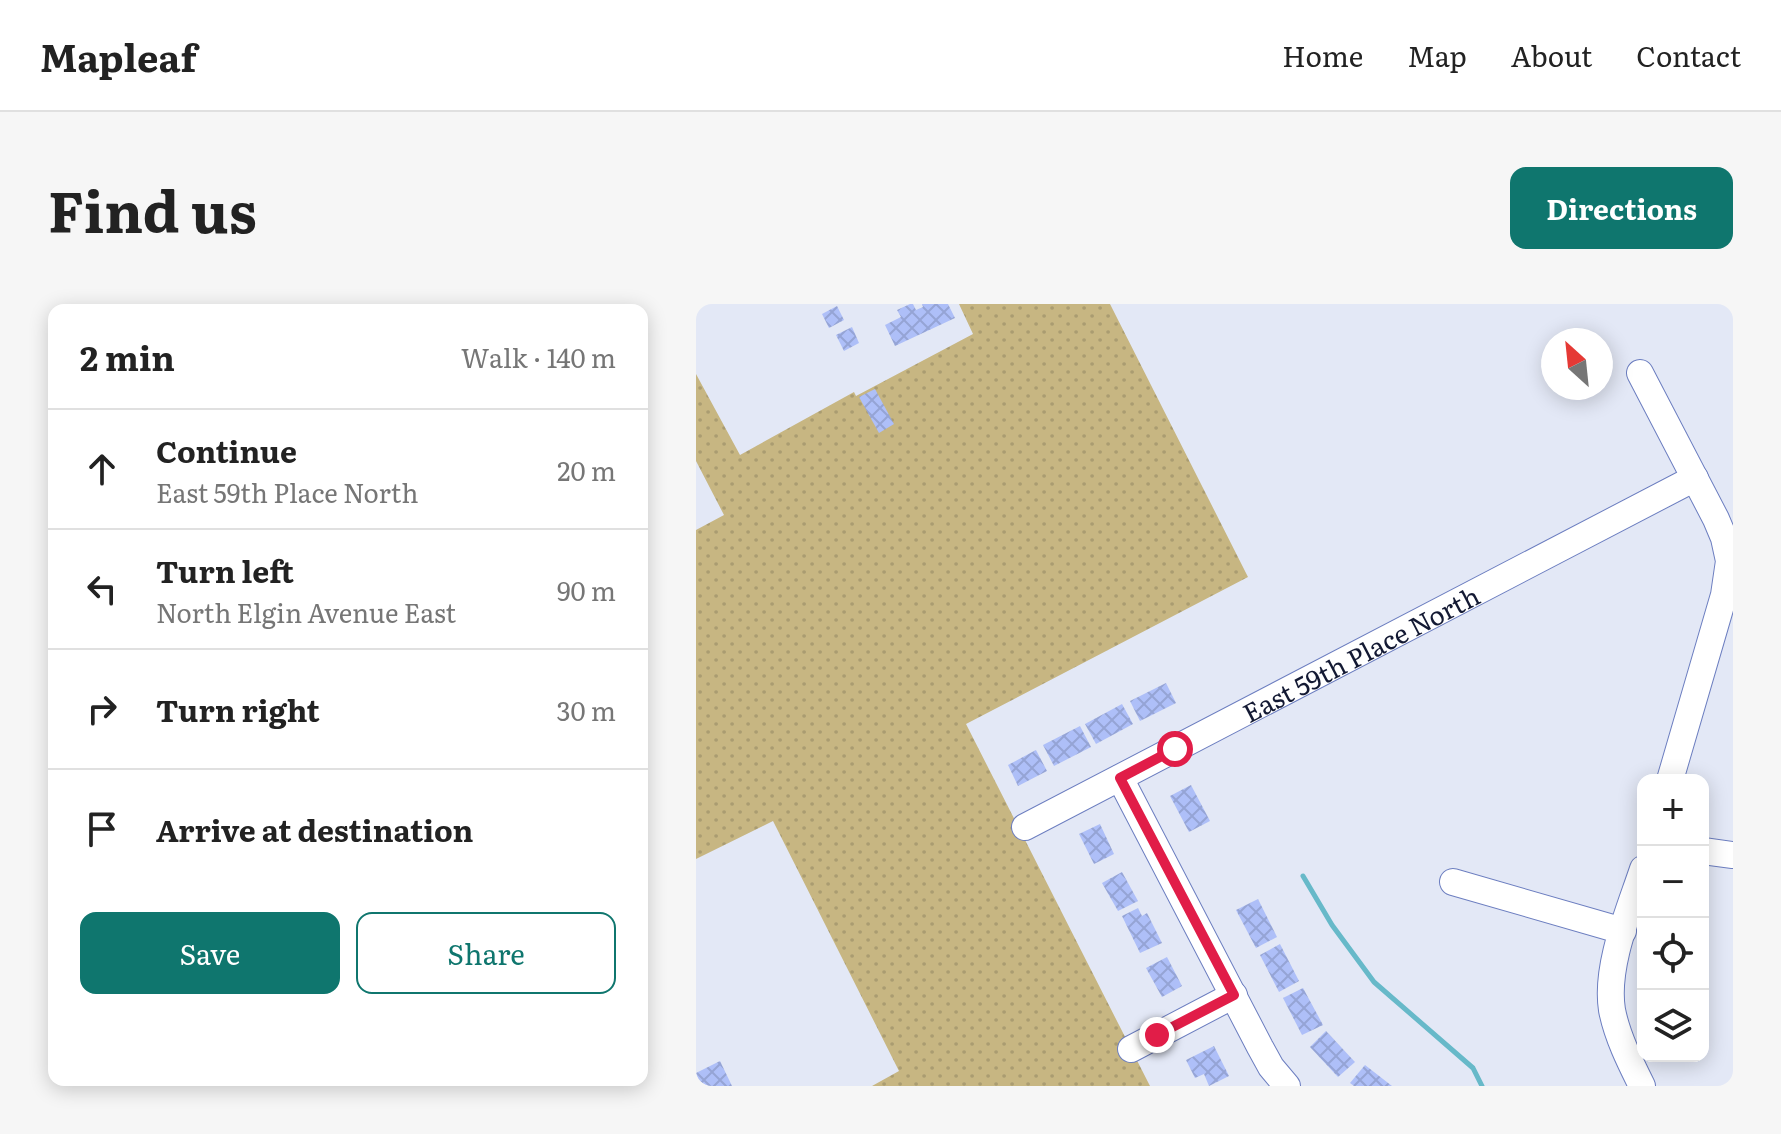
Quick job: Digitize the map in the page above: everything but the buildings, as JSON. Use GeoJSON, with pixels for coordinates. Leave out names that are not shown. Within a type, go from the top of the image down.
{"type":"FeatureCollection","features":[{"type":"Feature","properties":{"kind":"street"},"geometry":{"type":"LineString","coordinates":[[1640,373],[1695,478],[1724,538],[1731,561],[1672,774]]}},
{"type":"Feature","properties":{"kind":"street","name":"East 59th Place North"},"geometry":{"type":"LineString","coordinates":[[1025,827],[1695,478]]}},
{"type":"Feature","properties":{"kind":"street"},"geometry":{"type":"LineString","coordinates":[[1120,778],[1271,1067],[1287,1086]]}},
{"type":"Feature","properties":{"kind":"street"},"geometry":{"type":"LineString","coordinates":[[1709,852],[1733,855]]}},
{"type":"Feature","properties":{"kind":"street"},"geometry":{"type":"LineString","coordinates":[[1453,882],[1623,931]]}},
{"type":"Feature","properties":{"kind":"street"},"geometry":{"type":"LineString","coordinates":[[1637,888],[1610,987],[1622,1044],[1642,1086]]}},
{"type":"Feature","properties":{"kind":"street"},"geometry":{"type":"LineString","coordinates":[[1131,1049],[1234,995]]}},
{"type":"Feature","properties":{"kind":"shaded area"},"geometry":{"type":"Polygon","coordinates":[[[959,304],[1110,304],[1248,577],[966,724],[1150,1086],[872,1086],[899,1071],[773,821],[696,859],[696,530],[724,515],[696,461],[696,374],[740,455],[854,392],[856,396],[973,334],[959,304]]]}},
{"type":"Feature","properties":{"kind":"waterway"},"geometry":{"type":"LineString","coordinates":[[1303,876],[1332,925],[1374,982],[1473,1068],[1482,1086]]}},
{"type":"Feature","properties":{"kind":"route"},"geometry":{"type":"LineString","coordinates":[[1157,1035],[1234,995],[1120,778],[1175,749]]}}]}
